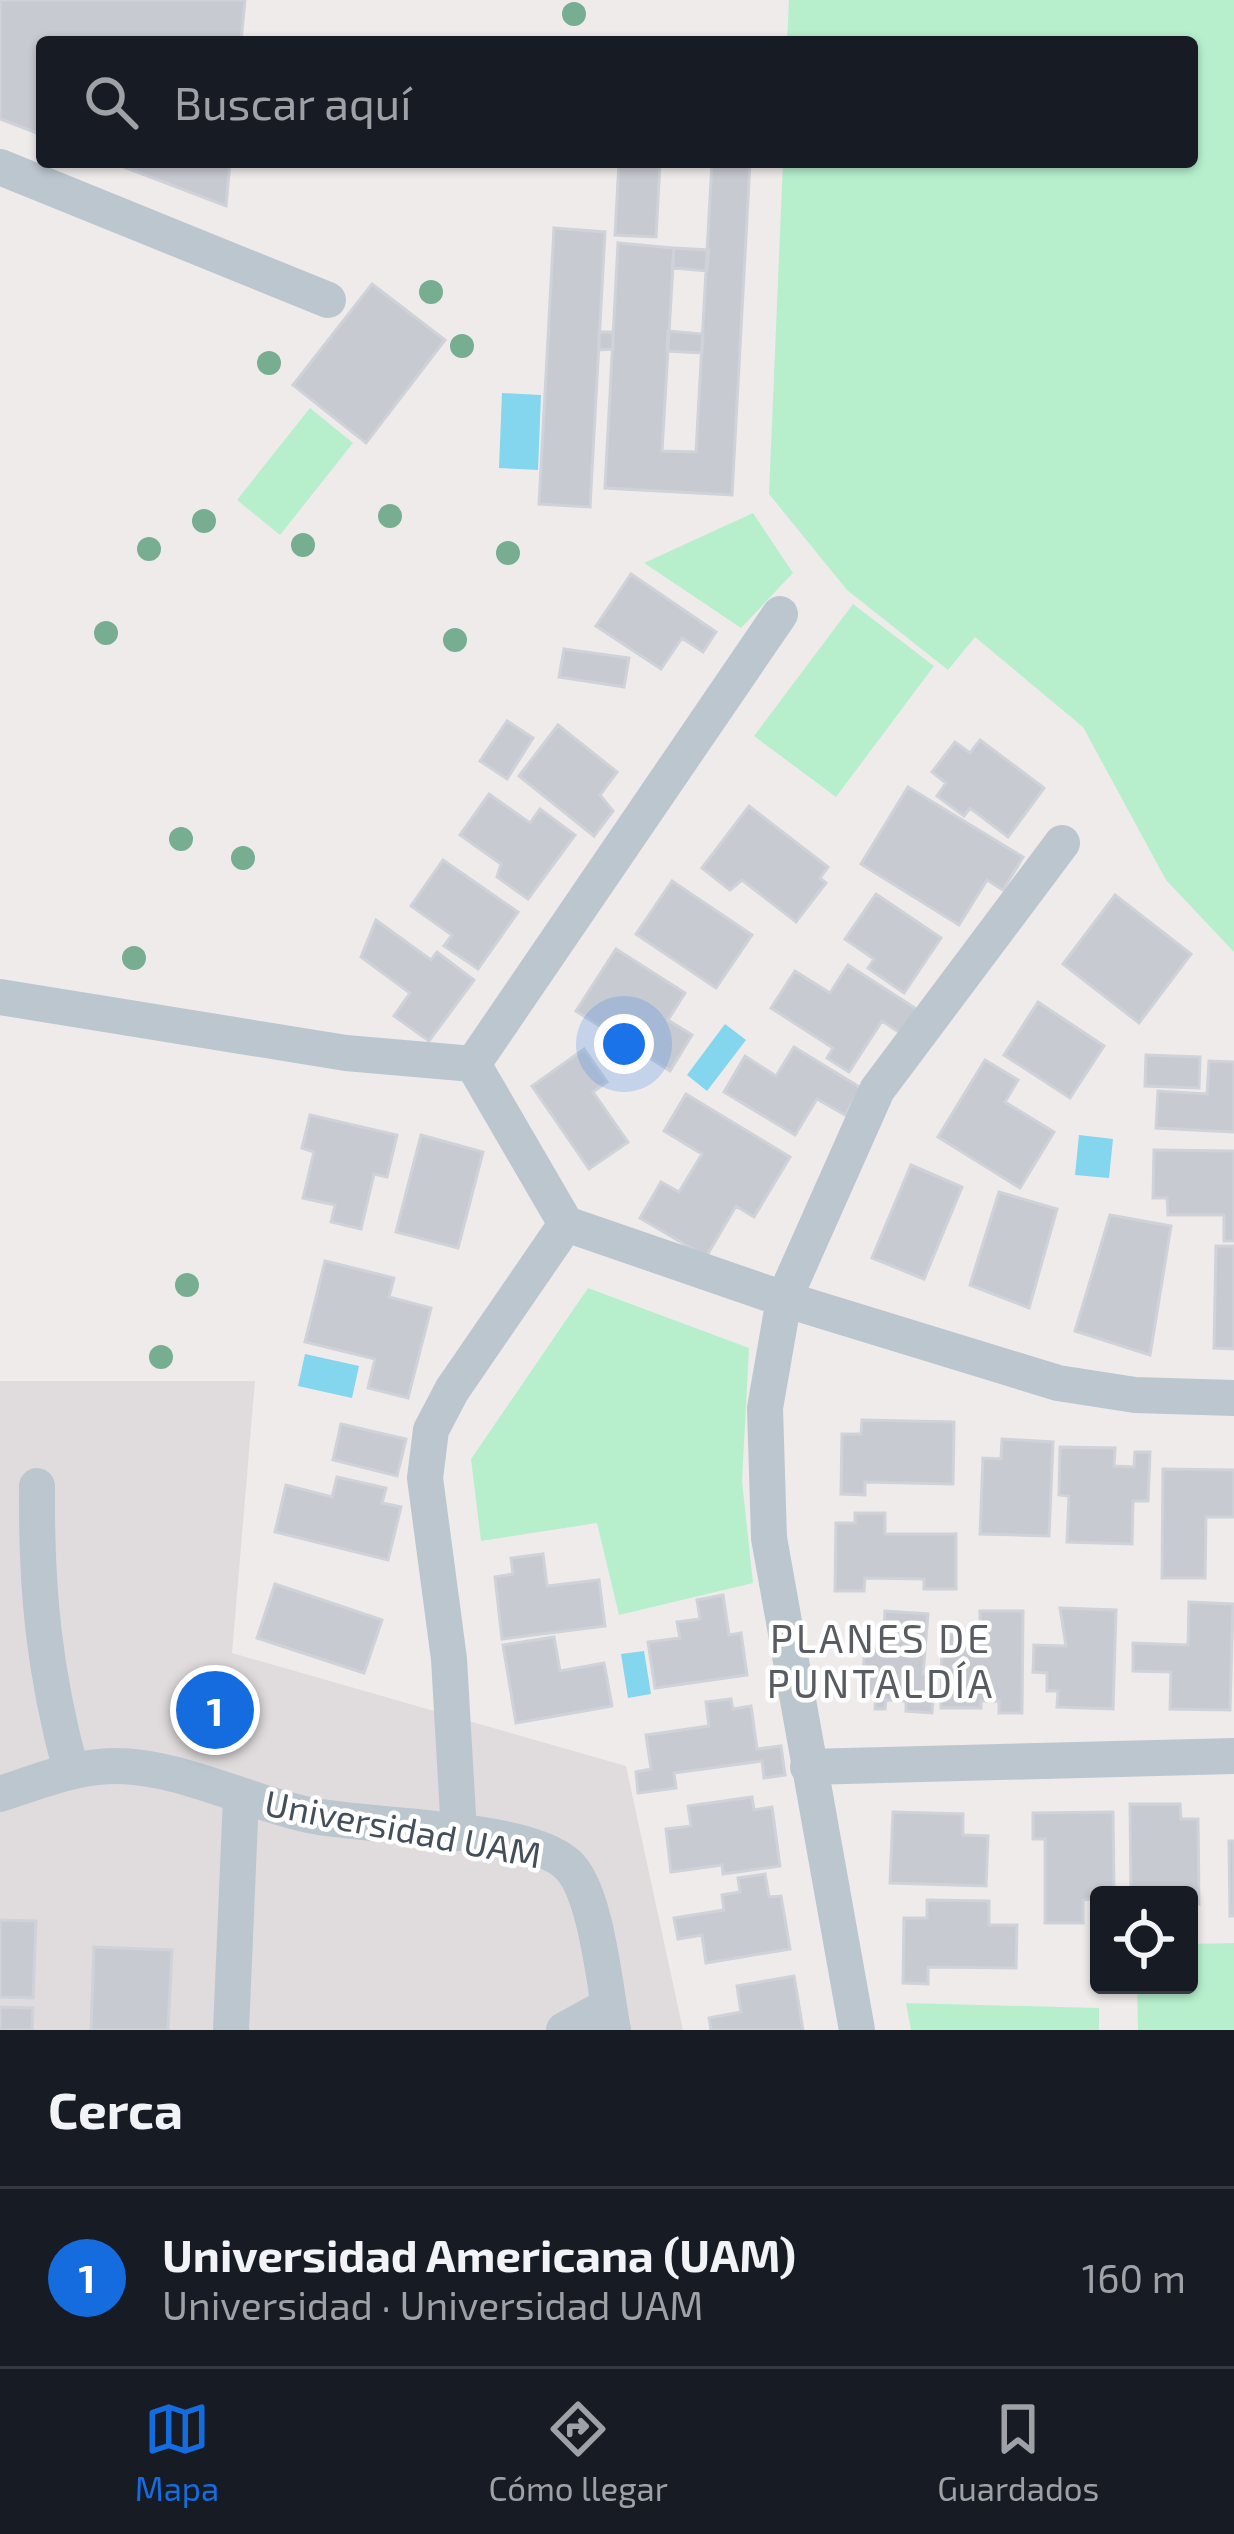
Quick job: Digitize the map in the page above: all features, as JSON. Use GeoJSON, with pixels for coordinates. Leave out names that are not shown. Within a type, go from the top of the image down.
{"type":"FeatureCollection","features":[{"type":"Feature","properties":{"kind":"street"},"geometry":{"type":"LineString","coordinates":[[0,167],[328,300]]}},
{"type":"Feature","properties":{"kind":"street"},"geometry":{"type":"LineString","coordinates":[[473,1064],[780,614]]}},
{"type":"Feature","properties":{"kind":"street"},"geometry":{"type":"LineString","coordinates":[[857,2030],[770,1538],[765,1408],[784,1299],[877,1090],[1062,843]]}},
{"type":"Feature","properties":{"kind":"street"},"geometry":{"type":"LineString","coordinates":[[0,997],[346,1053],[473,1064]]}},
{"type":"Feature","properties":{"kind":"street"},"geometry":{"type":"LineString","coordinates":[[473,1064],[566,1224],[784,1299],[1058,1383],[1135,1394],[1234,1398]]}},
{"type":"Feature","properties":{"kind":"street"},"geometry":{"type":"LineString","coordinates":[[459,1833],[449,1659],[425,1478],[431,1430],[452,1390],[566,1224]]}},
{"type":"Feature","properties":{"kind":"street"},"geometry":{"type":"LineString","coordinates":[[37,1486],[36,1598],[46,1678],[71,1771]]}},
{"type":"Feature","properties":{"kind":"street"},"geometry":{"type":"LineString","coordinates":[[808,1767],[1234,1756]]}},
{"type":"Feature","properties":{"kind":"street","name":"Universidad UAM"},"geometry":{"type":"LineString","coordinates":[[0,1794],[71,1771],[116,1766],[158,1772],[311,1816],[529,1846],[568,1865],[587,1898],[611,2018]]}},
{"type":"Feature","properties":{"kind":"street"},"geometry":{"type":"LineString","coordinates":[[232,2030],[242,1797]]}},
{"type":"Feature","properties":{"kind":"street"},"geometry":{"type":"LineString","coordinates":[[564,2030],[611,2018]]}},
{"type":"Feature","properties":{"kind":"shaded area"},"geometry":{"type":"Polygon","coordinates":[[[0,1381],[255,1381],[232,1653],[626,1766],[683,2030],[0,2030],[0,1381]]]}},
{"type":"Feature","properties":{"kind":"green space"},"geometry":{"type":"Polygon","coordinates":[[[789,0],[1234,0],[1234,952],[1166,880],[1083,727],[975,637],[948,670],[847,590],[769,494],[783,168],[1198,168],[1198,36],[787,36],[789,0]]]}},
{"type":"Feature","properties":{"kind":"green space"},"geometry":{"type":"Polygon","coordinates":[[[310,408],[353,443],[280,535],[237,500],[310,408]]]}},
{"type":"Feature","properties":{"kind":"green space"},"geometry":{"type":"Polygon","coordinates":[[[753,513],[793,573],[741,628],[644,563],[753,513]]]}},
{"type":"Feature","properties":{"kind":"green space"},"geometry":{"type":"Polygon","coordinates":[[[853,604],[934,666],[836,797],[754,736],[853,604]]]}},
{"type":"Feature","properties":{"kind":"green space"},"geometry":{"type":"Polygon","coordinates":[[[588,1288],[749,1348],[742,1481],[753,1583],[619,1615],[597,1523],[481,1541],[471,1459],[588,1288]]]}},
{"type":"Feature","properties":{"kind":"green space"},"geometry":{"type":"Polygon","coordinates":[[[1234,1943],[1234,2030],[1138,2030],[1137,1994],[1198,1994],[1198,1944],[1234,1943]]]}},
{"type":"Feature","properties":{"kind":"green space"},"geometry":{"type":"Polygon","coordinates":[[[906,2003],[1099,2008],[1099,2030],[911,2030],[906,2003]]]}},
{"type":"Feature","properties":{"kind":"water"},"geometry":{"type":"Polygon","coordinates":[[[502,393],[541,395],[538,470],[499,468],[502,393]]]}},
{"type":"Feature","properties":{"kind":"water"},"geometry":{"type":"Polygon","coordinates":[[[725,1024],[746,1040],[707,1091],[687,1075],[725,1024]]]}},
{"type":"Feature","properties":{"kind":"water"},"geometry":{"type":"Polygon","coordinates":[[[1079,1135],[1113,1139],[1109,1178],[1075,1175],[1079,1135]]]}},
{"type":"Feature","properties":{"kind":"water"},"geometry":{"type":"Polygon","coordinates":[[[305,1354],[359,1366],[352,1398],[298,1386],[305,1354]]]}},
{"type":"Feature","properties":{"kind":"water"},"geometry":{"type":"Polygon","coordinates":[[[644,1651],[651,1694],[628,1698],[621,1654],[644,1651]]]}},
{"type":"Feature","properties":{"kind":"building"},"geometry":{"type":"Polygon","coordinates":[[[0,0],[245,0],[242,36],[36,36],[36,133],[0,119],[0,0]]]}},
{"type":"Feature","properties":{"kind":"building"},"geometry":{"type":"Polygon","coordinates":[[[127,168],[229,168],[226,206],[127,168]]]}},
{"type":"Feature","properties":{"kind":"building"},"geometry":{"type":"Polygon","coordinates":[[[619,168],[660,168],[656,237],[615,235],[619,168]]]}},
{"type":"Feature","properties":{"kind":"building"},"geometry":{"type":"Polygon","coordinates":[[[712,168],[750,168],[732,495],[605,488],[618,243],[674,248],[662,451],[696,452],[712,168]]]}},
{"type":"Feature","properties":{"kind":"building"},"geometry":{"type":"Polygon","coordinates":[[[554,228],[605,232],[590,507],[539,504],[554,228]]]}},
{"type":"Feature","properties":{"kind":"building"},"geometry":{"type":"Polygon","coordinates":[[[674,248],[709,250],[707,271],[672,268],[674,248]]]}},
{"type":"Feature","properties":{"kind":"building"},"geometry":{"type":"Polygon","coordinates":[[[372,284],[445,340],[366,443],[293,385],[372,284]]]}},
{"type":"Feature","properties":{"kind":"building"},"geometry":{"type":"Polygon","coordinates":[[[668,331],[703,334],[702,353],[667,351],[668,331]]]}},
{"type":"Feature","properties":{"kind":"building"},"geometry":{"type":"Polygon","coordinates":[[[599,332],[613,332],[613,349],[599,350],[599,332]]]}},
{"type":"Feature","properties":{"kind":"building"},"geometry":{"type":"Polygon","coordinates":[[[631,574],[716,632],[703,652],[682,638],[661,669],[596,626],[631,574]]]}},
{"type":"Feature","properties":{"kind":"building"},"geometry":{"type":"Polygon","coordinates":[[[564,649],[629,658],[624,687],[559,677],[564,649]]]}},
{"type":"Feature","properties":{"kind":"building"},"geometry":{"type":"Polygon","coordinates":[[[507,721],[533,738],[507,779],[480,761],[507,721]]]}},
{"type":"Feature","properties":{"kind":"building"},"geometry":{"type":"Polygon","coordinates":[[[558,725],[617,772],[600,795],[613,811],[594,836],[519,776],[558,725]]]}},
{"type":"Feature","properties":{"kind":"building"},"geometry":{"type":"Polygon","coordinates":[[[980,740],[1044,788],[1008,837],[970,808],[964,816],[937,796],[946,783],[932,772],[955,742],[970,753],[980,740]]]}},
{"type":"Feature","properties":{"kind":"building"},"geometry":{"type":"Polygon","coordinates":[[[908,787],[1023,857],[1003,890],[987,880],[959,925],[861,864],[908,787]]]}},
{"type":"Feature","properties":{"kind":"building"},"geometry":{"type":"Polygon","coordinates":[[[489,794],[530,823],[540,809],[575,835],[528,899],[497,877],[501,864],[460,835],[489,794]]]}},
{"type":"Feature","properties":{"kind":"building"},"geometry":{"type":"Polygon","coordinates":[[[749,806],[828,867],[820,878],[826,883],[796,922],[742,880],[730,890],[702,868],[749,806]]]}},
{"type":"Feature","properties":{"kind":"building"},"geometry":{"type":"Polygon","coordinates":[[[443,860],[518,912],[478,969],[444,946],[452,935],[411,906],[443,860]]]}},
{"type":"Feature","properties":{"kind":"building"},"geometry":{"type":"Polygon","coordinates":[[[672,881],[752,935],[716,988],[636,934],[672,881]]]}},
{"type":"Feature","properties":{"kind":"building"},"geometry":{"type":"Polygon","coordinates":[[[876,894],[941,938],[904,993],[868,968],[874,959],[845,939],[876,894]]]}},
{"type":"Feature","properties":{"kind":"building"},"geometry":{"type":"Polygon","coordinates":[[[1115,895],[1191,954],[1139,1023],[1063,964],[1115,895]]]}},
{"type":"Feature","properties":{"kind":"building"},"geometry":{"type":"Polygon","coordinates":[[[376,920],[431,960],[437,952],[474,980],[429,1041],[394,1016],[410,993],[361,957],[376,920]]]}},
{"type":"Feature","properties":{"kind":"building"},"geometry":{"type":"Polygon","coordinates":[[[616,949],[685,993],[668,1020],[692,1035],[670,1071],[576,1011],[616,949]]]}},
{"type":"Feature","properties":{"kind":"building"},"geometry":{"type":"Polygon","coordinates":[[[848,965],[921,1012],[905,1036],[882,1021],[849,1072],[827,1058],[833,1048],[771,1008],[795,971],[830,993],[848,965]]]}},
{"type":"Feature","properties":{"kind":"building"},"geometry":{"type":"Polygon","coordinates":[[[1038,1002],[1104,1046],[1070,1098],[1004,1055],[1038,1002]]]}},
{"type":"Feature","properties":{"kind":"building"},"geometry":{"type":"Polygon","coordinates":[[[794,1047],[861,1088],[845,1115],[817,1099],[795,1135],[724,1092],[745,1056],[776,1076],[794,1047]]]}},
{"type":"Feature","properties":{"kind":"building"},"geometry":{"type":"Polygon","coordinates":[[[584,1049],[607,1082],[593,1092],[628,1142],[589,1169],[532,1086],[584,1049]]]}},
{"type":"Feature","properties":{"kind":"building"},"geometry":{"type":"Polygon","coordinates":[[[1146,1055],[1200,1057],[1199,1088],[1145,1086],[1146,1055]]]}},
{"type":"Feature","properties":{"kind":"building"},"geometry":{"type":"Polygon","coordinates":[[[985,1060],[1018,1080],[1005,1102],[1054,1132],[1020,1188],[938,1137],[985,1060]]]}},
{"type":"Feature","properties":{"kind":"building"},"geometry":{"type":"Polygon","coordinates":[[[1209,1061],[1234,1062],[1234,1132],[1156,1128],[1158,1091],[1207,1094],[1209,1061]]]}},
{"type":"Feature","properties":{"kind":"building"},"geometry":{"type":"Polygon","coordinates":[[[686,1094],[790,1157],[754,1217],[736,1206],[706,1257],[640,1218],[661,1182],[679,1192],[702,1154],[664,1131],[686,1094]]]}},
{"type":"Feature","properties":{"kind":"building"},"geometry":{"type":"Polygon","coordinates":[[[310,1115],[397,1135],[387,1177],[374,1174],[361,1229],[331,1222],[335,1205],[303,1198],[314,1152],[302,1148],[310,1115]]]}},
{"type":"Feature","properties":{"kind":"building"},"geometry":{"type":"Polygon","coordinates":[[[421,1135],[483,1152],[458,1248],[396,1232],[421,1135]]]}},
{"type":"Feature","properties":{"kind":"building"},"geometry":{"type":"Polygon","coordinates":[[[1154,1150],[1234,1151],[1234,1241],[1224,1241],[1224,1215],[1168,1215],[1167,1198],[1153,1198],[1154,1150]]]}},
{"type":"Feature","properties":{"kind":"building"},"geometry":{"type":"Polygon","coordinates":[[[911,1165],[962,1187],[924,1279],[872,1258],[911,1165]]]}},
{"type":"Feature","properties":{"kind":"building"},"geometry":{"type":"Polygon","coordinates":[[[999,1192],[1057,1209],[1029,1308],[970,1285],[999,1192]]]}},
{"type":"Feature","properties":{"kind":"building"},"geometry":{"type":"Polygon","coordinates":[[[1110,1215],[1171,1226],[1150,1355],[1075,1331],[1110,1215]]]}},
{"type":"Feature","properties":{"kind":"building"},"geometry":{"type":"Polygon","coordinates":[[[1216,1246],[1234,1246],[1234,1349],[1214,1348],[1216,1246]]]}},
{"type":"Feature","properties":{"kind":"building"},"geometry":{"type":"Polygon","coordinates":[[[325,1261],[394,1278],[389,1297],[431,1308],[408,1398],[368,1388],[375,1359],[305,1342],[325,1261]]]}},
{"type":"Feature","properties":{"kind":"building"},"geometry":{"type":"Polygon","coordinates":[[[862,1420],[954,1422],[953,1484],[865,1482],[865,1495],[841,1494],[842,1434],[861,1434],[862,1420]]]}},
{"type":"Feature","properties":{"kind":"building"},"geometry":{"type":"Polygon","coordinates":[[[341,1424],[406,1439],[397,1476],[333,1460],[341,1424]]]}},
{"type":"Feature","properties":{"kind":"building"},"geometry":{"type":"Polygon","coordinates":[[[1002,1439],[1053,1442],[1049,1536],[980,1534],[983,1458],[1001,1459],[1002,1439]]]}},
{"type":"Feature","properties":{"kind":"building"},"geometry":{"type":"Polygon","coordinates":[[[1060,1447],[1115,1448],[1114,1466],[1134,1467],[1135,1452],[1150,1452],[1148,1501],[1133,1501],[1132,1544],[1067,1542],[1069,1496],[1059,1495],[1060,1447]]]}},
{"type":"Feature","properties":{"kind":"building"},"geometry":{"type":"Polygon","coordinates":[[[1163,1469],[1234,1470],[1234,1517],[1206,1517],[1205,1578],[1162,1578],[1163,1469]]]}},
{"type":"Feature","properties":{"kind":"building"},"geometry":{"type":"Polygon","coordinates":[[[337,1477],[386,1488],[382,1503],[401,1507],[388,1560],[275,1532],[286,1485],[332,1497],[337,1477]]]}},
{"type":"Feature","properties":{"kind":"building"},"geometry":{"type":"Polygon","coordinates":[[[855,1513],[885,1513],[885,1534],[956,1534],[956,1589],[924,1589],[924,1579],[865,1578],[864,1591],[835,1591],[836,1523],[855,1523],[855,1513]]]}},
{"type":"Feature","properties":{"kind":"building"},"geometry":{"type":"Polygon","coordinates":[[[543,1554],[547,1586],[599,1580],[605,1626],[502,1639],[495,1577],[513,1574],[511,1558],[543,1554]]]}},
{"type":"Feature","properties":{"kind":"building"},"geometry":{"type":"Polygon","coordinates":[[[275,1584],[382,1620],[364,1673],[257,1638],[275,1584]]]}},
{"type":"Feature","properties":{"kind":"building"},"geometry":{"type":"Polygon","coordinates":[[[723,1595],[729,1635],[741,1633],[747,1675],[655,1688],[648,1642],[680,1638],[677,1622],[700,1619],[697,1600],[723,1595]]]}},
{"type":"Feature","properties":{"kind":"building"},"geometry":{"type":"Polygon","coordinates":[[[1189,1602],[1233,1604],[1230,1710],[1170,1709],[1171,1672],[1133,1671],[1133,1643],[1188,1645],[1189,1602]]]}},
{"type":"Feature","properties":{"kind":"building"},"geometry":{"type":"Polygon","coordinates":[[[1060,1608],[1116,1610],[1113,1709],[1057,1707],[1058,1691],[1047,1691],[1047,1673],[1033,1672],[1034,1645],[1066,1646],[1060,1608]]]}},
{"type":"Feature","properties":{"kind":"building"},"geometry":{"type":"Polygon","coordinates":[[[885,1611],[928,1614],[923,1674],[935,1675],[932,1713],[906,1711],[906,1701],[886,1700],[885,1709],[875,1709],[876,1693],[862,1693],[865,1645],[883,1646],[885,1611]]]}},
{"type":"Feature","properties":{"kind":"building"},"geometry":{"type":"Polygon","coordinates":[[[980,1611],[1023,1611],[1022,1713],[999,1713],[999,1701],[981,1701],[981,1708],[941,1708],[942,1634],[980,1634],[980,1611]]]}},
{"type":"Feature","properties":{"kind":"building"},"geometry":{"type":"Polygon","coordinates":[[[554,1637],[560,1671],[604,1663],[612,1706],[516,1723],[503,1645],[554,1637]]]}},
{"type":"Feature","properties":{"kind":"building"},"geometry":{"type":"Polygon","coordinates":[[[731,1699],[733,1709],[751,1706],[757,1749],[781,1746],[785,1775],[764,1778],[762,1761],[674,1773],[676,1788],[638,1793],[636,1772],[651,1769],[646,1735],[709,1726],[706,1702],[731,1699]]]}},
{"type":"Feature","properties":{"kind":"building"},"geometry":{"type":"Polygon","coordinates":[[[752,1797],[754,1810],[772,1807],[780,1866],[723,1874],[722,1865],[671,1872],[666,1829],[691,1826],[688,1806],[752,1797]]]}},
{"type":"Feature","properties":{"kind":"building"},"geometry":{"type":"Polygon","coordinates":[[[1130,1804],[1180,1804],[1181,1819],[1198,1819],[1199,1904],[1198,1886],[1131,1886],[1130,1804]]]}},
{"type":"Feature","properties":{"kind":"building"},"geometry":{"type":"Polygon","coordinates":[[[893,1812],[963,1814],[963,1835],[988,1836],[986,1886],[890,1883],[893,1812]]]}},
{"type":"Feature","properties":{"kind":"building"},"geometry":{"type":"Polygon","coordinates":[[[1113,1812],[1114,1886],[1090,1886],[1090,1899],[1083,1900],[1083,1923],[1045,1923],[1045,1839],[1033,1839],[1033,1813],[1113,1812]]]}},
{"type":"Feature","properties":{"kind":"building"},"geometry":{"type":"Polygon","coordinates":[[[1229,1841],[1234,1841],[1234,1916],[1230,1916],[1229,1841]]]}},
{"type":"Feature","properties":{"kind":"building"},"geometry":{"type":"Polygon","coordinates":[[[765,1874],[769,1897],[781,1896],[790,1949],[706,1963],[702,1935],[678,1939],[674,1918],[724,1910],[722,1895],[740,1892],[738,1878],[765,1874]]]}},
{"type":"Feature","properties":{"kind":"building"},"geometry":{"type":"Polygon","coordinates":[[[927,1900],[989,1901],[989,1925],[1017,1925],[1016,1968],[928,1967],[928,1984],[903,1983],[904,1918],[927,1918],[927,1900]]]}},
{"type":"Feature","properties":{"kind":"building"},"geometry":{"type":"Polygon","coordinates":[[[0,1920],[36,1921],[33,1998],[0,1997],[0,1920]]]}},
{"type":"Feature","properties":{"kind":"building"},"geometry":{"type":"Polygon","coordinates":[[[94,1947],[172,1950],[168,2030],[91,2030],[94,1947]]]}},
{"type":"Feature","properties":{"kind":"building"},"geometry":{"type":"Polygon","coordinates":[[[794,1976],[803,2030],[711,2030],[709,2018],[741,2012],[737,1986],[794,1976]]]}},
{"type":"Feature","properties":{"kind":"building"},"geometry":{"type":"Polygon","coordinates":[[[0,2007],[33,2008],[32,2030],[0,2030],[0,2007]]]}},
{"type":"Feature","properties":{"kind":"place","name":"Universidad Americana (UAM)"},"geometry":{"type":"Point","coordinates":[215,1710]}},
{"type":"Feature","properties":{"kind":"district","name":"PLANES DE PUNTALDÍA"},"geometry":{"type":"Point","coordinates":[881,1662]}}]}
